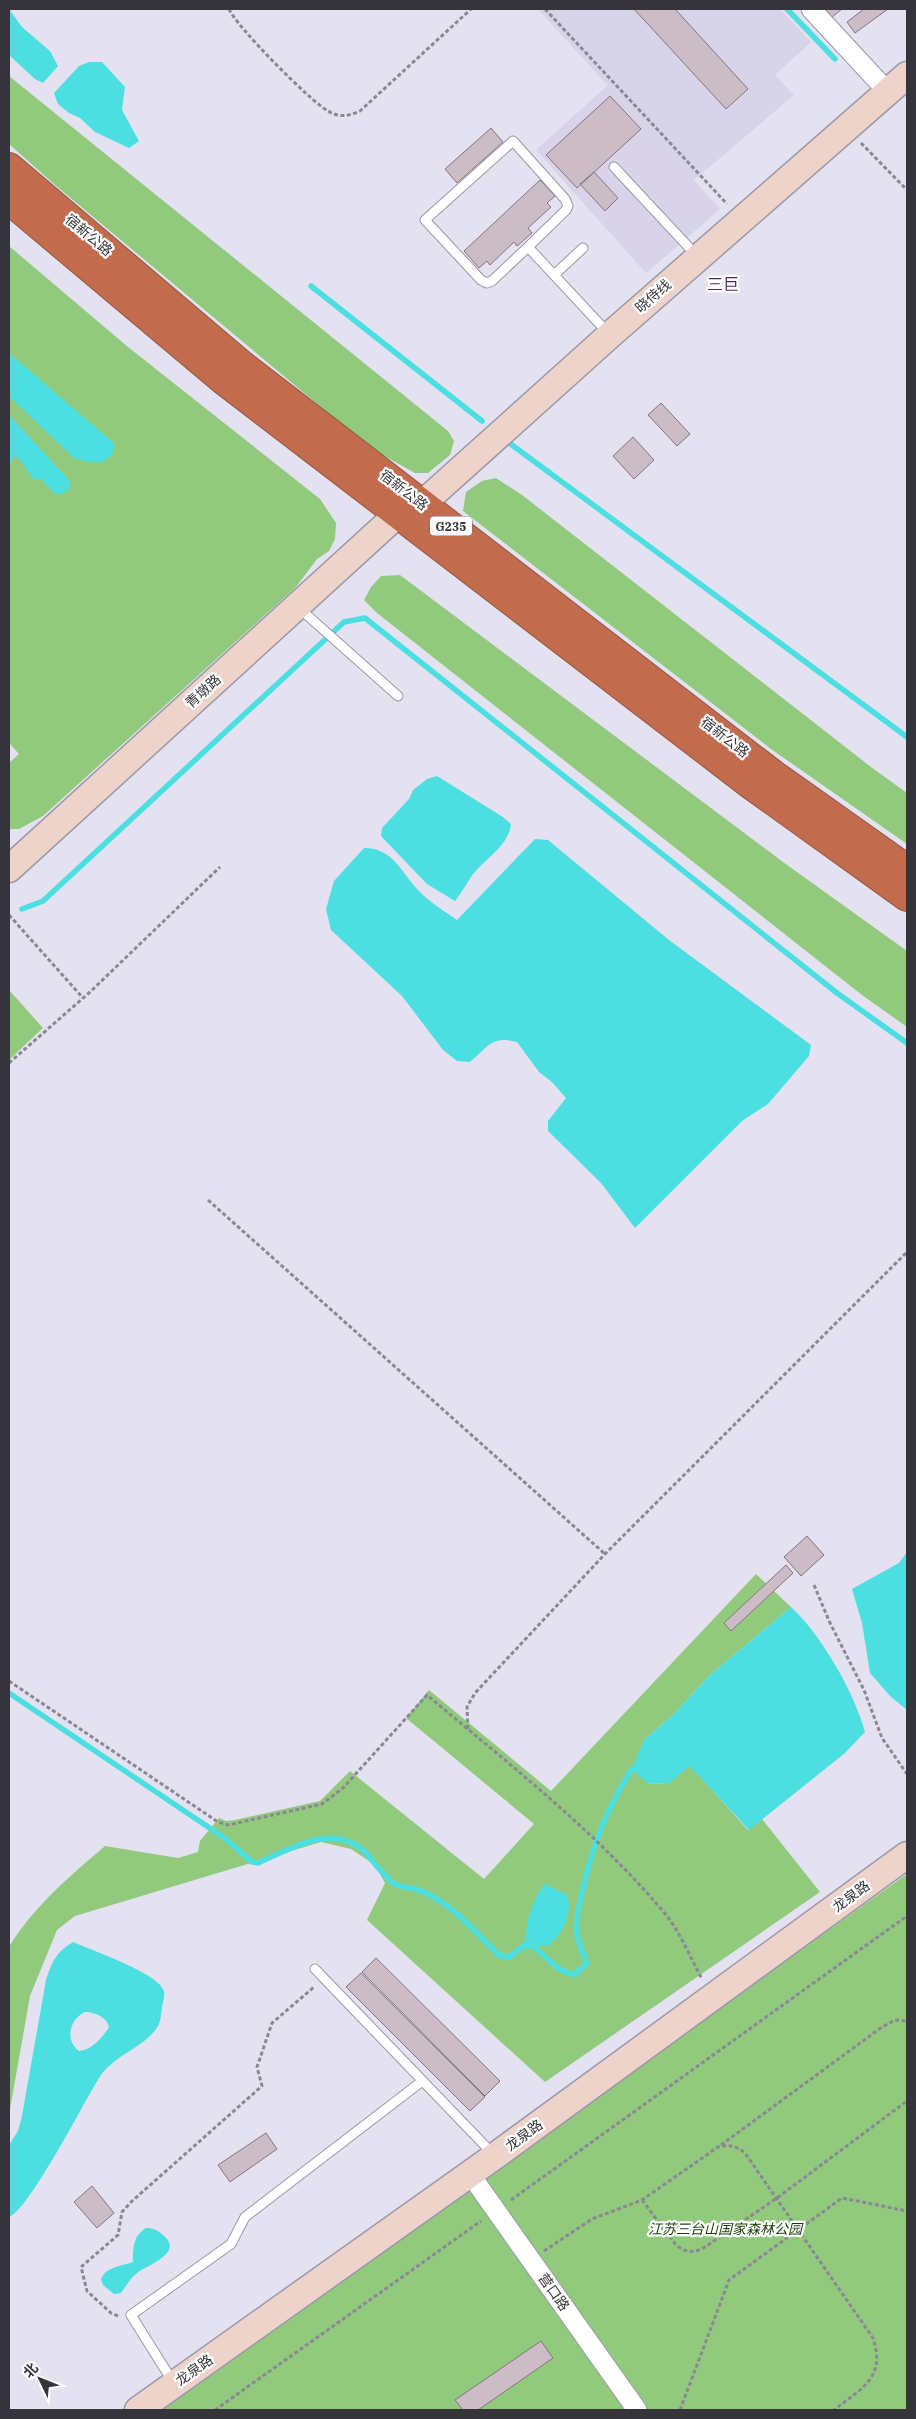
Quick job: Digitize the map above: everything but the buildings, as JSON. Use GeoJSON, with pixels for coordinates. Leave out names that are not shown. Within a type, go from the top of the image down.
{"type":"FeatureCollection","features":[{"type":"Feature","properties":{"kind":"highway","name":"宿新公路"},"geometry":{"type":"LineString","coordinates":[[9,167],[410,509],[751,785],[907,897]]}},
{"type":"Feature","properties":{"kind":"highway","name":"宿新公路"},"geometry":{"type":"LineString","coordinates":[[9,200],[223,380],[410,509],[773,774],[907,869]]}},
{"type":"Feature","properties":{"kind":"main road","name":"晓侍线"},"geometry":{"type":"LineString","coordinates":[[410,509],[898,84]]}},
{"type":"Feature","properties":{"kind":"main road","name":"青墩路"},"geometry":{"type":"LineString","coordinates":[[9,869],[297,606],[410,509]]}},
{"type":"Feature","properties":{"kind":"main road","name":"龙泉路"},"geometry":{"type":"LineString","coordinates":[[138,2410],[495,2156],[907,1855]]}},
{"type":"Feature","properties":{"kind":"street"},"geometry":{"type":"LineString","coordinates":[[811,9],[898,84]]}},
{"type":"Feature","properties":{"kind":"street","name":"营口路"},"geometry":{"type":"LineString","coordinates":[[470,2174],[532,2259],[636,2410]]}},
{"type":"Feature","properties":{"kind":"lane"},"geometry":{"type":"LineString","coordinates":[[513,140],[565,199],[568,206],[528,247],[492,281],[487,283],[481,280],[425,220],[513,140]]}},
{"type":"Feature","properties":{"kind":"lane"},"geometry":{"type":"LineString","coordinates":[[614,167],[698,257]]}},
{"type":"Feature","properties":{"kind":"lane"},"geometry":{"type":"LineString","coordinates":[[528,247],[610,334]]}},
{"type":"Feature","properties":{"kind":"lane"},"geometry":{"type":"LineString","coordinates":[[554,275],[583,248]]}},
{"type":"Feature","properties":{"kind":"lane"},"geometry":{"type":"LineString","coordinates":[[297,606],[398,696]]}},
{"type":"Feature","properties":{"kind":"lane"},"geometry":{"type":"LineString","coordinates":[[315,1969],[495,2156]]}},
{"type":"Feature","properties":{"kind":"lane"},"geometry":{"type":"LineString","coordinates":[[174,2384],[131,2315],[231,2244],[245,2217],[421,2082]]}},
{"type":"Feature","properties":{"kind":"path"},"geometry":{"type":"LineString","coordinates":[[229,9],[238,24],[314,101],[329,112],[348,117],[360,111],[471,9]]}},
{"type":"Feature","properties":{"kind":"path"},"geometry":{"type":"LineString","coordinates":[[545,9],[741,219]]}},
{"type":"Feature","properties":{"kind":"path"},"geometry":{"type":"LineString","coordinates":[[847,128],[907,190]]}},
{"type":"Feature","properties":{"kind":"path"},"geometry":{"type":"LineString","coordinates":[[9,1063],[84,998],[220,867]]}},
{"type":"Feature","properties":{"kind":"path"},"geometry":{"type":"LineString","coordinates":[[9,915],[84,998]]}},
{"type":"Feature","properties":{"kind":"path"},"geometry":{"type":"LineString","coordinates":[[208,1200],[606,1554]]}},
{"type":"Feature","properties":{"kind":"path"},"geometry":{"type":"LineString","coordinates":[[468,1730],[467,1707],[475,1693],[606,1554],[907,1252]]}},
{"type":"Feature","properties":{"kind":"path"},"geometry":{"type":"LineString","coordinates":[[814,1586],[830,1624],[864,1690],[882,1738],[907,1774]]}},
{"type":"Feature","properties":{"kind":"path"},"geometry":{"type":"LineString","coordinates":[[9,1681],[218,1822],[228,1825],[322,1804],[343,1788],[427,1695],[584,1830],[668,1918],[712,1998]]}},
{"type":"Feature","properties":{"kind":"path"},"geometry":{"type":"LineString","coordinates":[[215,2410],[907,1916]]}},
{"type":"Feature","properties":{"kind":"path"},"geometry":{"type":"LineString","coordinates":[[131,2315],[119,2316],[111,2313],[87,2291],[81,2267],[118,2234],[122,2212],[131,2202],[262,2086],[257,2067],[272,2023],[324,1979]]}},
{"type":"Feature","properties":{"kind":"path"},"geometry":{"type":"LineString","coordinates":[[532,2259],[592,2219],[642,2200],[882,2027],[895,2020],[907,2021]]}},
{"type":"Feature","properties":{"kind":"path"},"geometry":{"type":"LineString","coordinates":[[642,2200],[676,2245],[683,2251],[693,2252],[702,2249],[776,2198],[907,2101]]}},
{"type":"Feature","properties":{"kind":"path"},"geometry":{"type":"LineString","coordinates":[[718,2147],[728,2144],[737,2146],[745,2153],[873,2338],[878,2353],[872,2380],[834,2410]]}},
{"type":"Feature","properties":{"kind":"path"},"geometry":{"type":"LineString","coordinates":[[680,2410],[729,2280],[842,2198],[907,2211]]}},
{"type":"Feature","properties":{"kind":"shaded area"},"geometry":{"type":"Polygon","coordinates":[[[538,9],[780,9],[811,42],[775,75],[794,95],[694,180],[538,9]]]}},
{"type":"Feature","properties":{"kind":"shaded area"},"geometry":{"type":"Polygon","coordinates":[[[608,85],[720,209],[646,273],[536,150],[608,85]]]}},
{"type":"Feature","properties":{"kind":"green space"},"geometry":{"type":"Polygon","coordinates":[[[9,76],[448,431],[454,441],[450,455],[428,473],[415,473],[370,448],[55,185],[9,144],[9,76]]]}},
{"type":"Feature","properties":{"kind":"green space"},"geometry":{"type":"Polygon","coordinates":[[[9,246],[128,347],[320,499],[336,523],[335,539],[329,551],[317,559],[296,587],[43,816],[19,829],[9,829],[9,763],[19,754],[9,743],[9,246]]]}},
{"type":"Feature","properties":{"kind":"green space"},"geometry":{"type":"Polygon","coordinates":[[[496,478],[522,495],[907,793],[907,844],[771,749],[463,511],[466,492],[482,481],[496,478]]]}},
{"type":"Feature","properties":{"kind":"green space"},"geometry":{"type":"Polygon","coordinates":[[[400,575],[783,862],[907,951],[907,1027],[862,995],[377,613],[364,600],[371,587],[381,576],[400,575]]]}},
{"type":"Feature","properties":{"kind":"green space"},"geometry":{"type":"Polygon","coordinates":[[[9,990],[43,1028],[9,1060],[9,990]]]}},
{"type":"Feature","properties":{"kind":"green space"},"geometry":{"type":"Polygon","coordinates":[[[756,1574],[791,1607],[709,1676],[673,1715],[644,1740],[648,1784],[668,1783],[690,1765],[748,1830],[762,1819],[820,1892],[545,2082],[367,1920],[385,1883],[375,1865],[351,1849],[321,1842],[75,1916],[57,1930],[30,1996],[9,2115],[9,1947],[41,1905],[105,1846],[178,1858],[198,1852],[200,1841],[219,1818],[226,1821],[235,1820],[320,1801],[350,1771],[484,1879],[534,1824],[406,1718],[429,1690],[551,1791],[756,1574]]]}},
{"type":"Feature","properties":{"kind":"green space","name":"江苏三台山国家森林公园"},"geometry":{"type":"Polygon","coordinates":[[[907,1874],[907,2410],[159,2410],[907,1874]]]}},
{"type":"Feature","properties":{"kind":"water"},"geometry":{"type":"Polygon","coordinates":[[[9,9],[22,27],[50,51],[58,66],[43,83],[35,79],[9,55],[9,9]]]}},
{"type":"Feature","properties":{"kind":"water"},"geometry":{"type":"Polygon","coordinates":[[[89,62],[102,62],[125,87],[122,110],[139,141],[129,148],[95,132],[80,118],[69,113],[58,104],[54,93],[79,66],[89,62]]]}},
{"type":"Feature","properties":{"kind":"water"},"geometry":{"type":"Polygon","coordinates":[[[9,353],[114,443],[113,454],[102,462],[89,462],[74,458],[9,396],[9,353]]]}},
{"type":"Feature","properties":{"kind":"water"},"geometry":{"type":"Polygon","coordinates":[[[9,415],[70,481],[69,489],[62,494],[54,493],[41,479],[35,480],[15,456],[9,464],[9,415]]]}},
{"type":"Feature","properties":{"kind":"water"},"geometry":{"type":"Polygon","coordinates":[[[437,776],[503,817],[511,824],[502,845],[473,874],[455,901],[427,884],[381,836],[382,828],[409,799],[413,790],[427,779],[437,776]]]}},
{"type":"Feature","properties":{"kind":"water"},"geometry":{"type":"Polygon","coordinates":[[[535,839],[548,840],[669,940],[811,1045],[809,1056],[768,1104],[742,1121],[635,1228],[601,1183],[548,1131],[548,1121],[566,1098],[552,1082],[539,1072],[517,1042],[509,1040],[496,1041],[486,1047],[470,1062],[457,1061],[443,1050],[402,996],[331,930],[326,909],[334,881],[364,848],[374,849],[389,856],[421,893],[457,920],[535,839]]]}},
{"type":"Feature","properties":{"kind":"water"},"geometry":{"type":"Polygon","coordinates":[[[907,1552],[907,1710],[890,1696],[870,1673],[862,1623],[852,1589],[899,1563],[907,1552]]]}},
{"type":"Feature","properties":{"kind":"water"},"geometry":{"type":"Polygon","coordinates":[[[791,1607],[814,1633],[836,1665],[853,1700],[865,1732],[845,1753],[749,1830],[690,1766],[669,1783],[648,1784],[632,1769],[644,1740],[673,1715],[709,1676],[791,1607]]]}},
{"type":"Feature","properties":{"kind":"water"},"geometry":{"type":"Polygon","coordinates":[[[545,1884],[567,1895],[569,1902],[568,1916],[558,1936],[548,1946],[525,1945],[530,1913],[536,1897],[545,1884]]]}},
{"type":"Feature","properties":{"kind":"water"},"geometry":{"type":"Polygon","coordinates":[[[73,1942],[136,1969],[158,1982],[164,1993],[160,2019],[158,2026],[146,2040],[112,2063],[105,2070],[29,2196],[18,2210],[9,2217],[9,2145],[18,2131],[22,2116],[46,1980],[55,1958],[73,1942]],[[89,2012],[80,2015],[72,2025],[72,2042],[79,2051],[93,2046],[109,2027],[106,2020],[89,2012]]]}},
{"type":"Feature","properties":{"kind":"water"},"geometry":{"type":"Polygon","coordinates":[[[146,2228],[151,2228],[163,2235],[169,2242],[170,2248],[161,2259],[134,2276],[121,2293],[114,2294],[103,2285],[101,2279],[110,2269],[133,2262],[136,2239],[146,2228]]]}},
{"type":"Feature","properties":{"kind":"waterway"},"geometry":{"type":"LineString","coordinates":[[787,9],[835,59]]}},
{"type":"Feature","properties":{"kind":"waterway"},"geometry":{"type":"LineString","coordinates":[[311,286],[482,421]]}},
{"type":"Feature","properties":{"kind":"waterway"},"geometry":{"type":"LineString","coordinates":[[508,442],[907,737]]}},
{"type":"Feature","properties":{"kind":"waterway"},"geometry":{"type":"LineString","coordinates":[[22,909],[43,901],[344,622],[365,618],[837,993],[907,1043]]}},
{"type":"Feature","properties":{"kind":"waterway"},"geometry":{"type":"LineString","coordinates":[[9,1693],[226,1839],[252,1862],[258,1863],[297,1845],[325,1838],[352,1843],[364,1851],[392,1882],[424,1892],[455,1912],[499,1955],[509,1957],[525,1945],[534,1947],[559,1969],[574,1975],[587,1963],[577,1934],[578,1913],[586,1875],[601,1828],[615,1798],[632,1769]]}},
{"type":"Feature","properties":{"kind":"district","name":"三巨"},"geometry":{"type":"Point","coordinates":[723,284]}}]}
